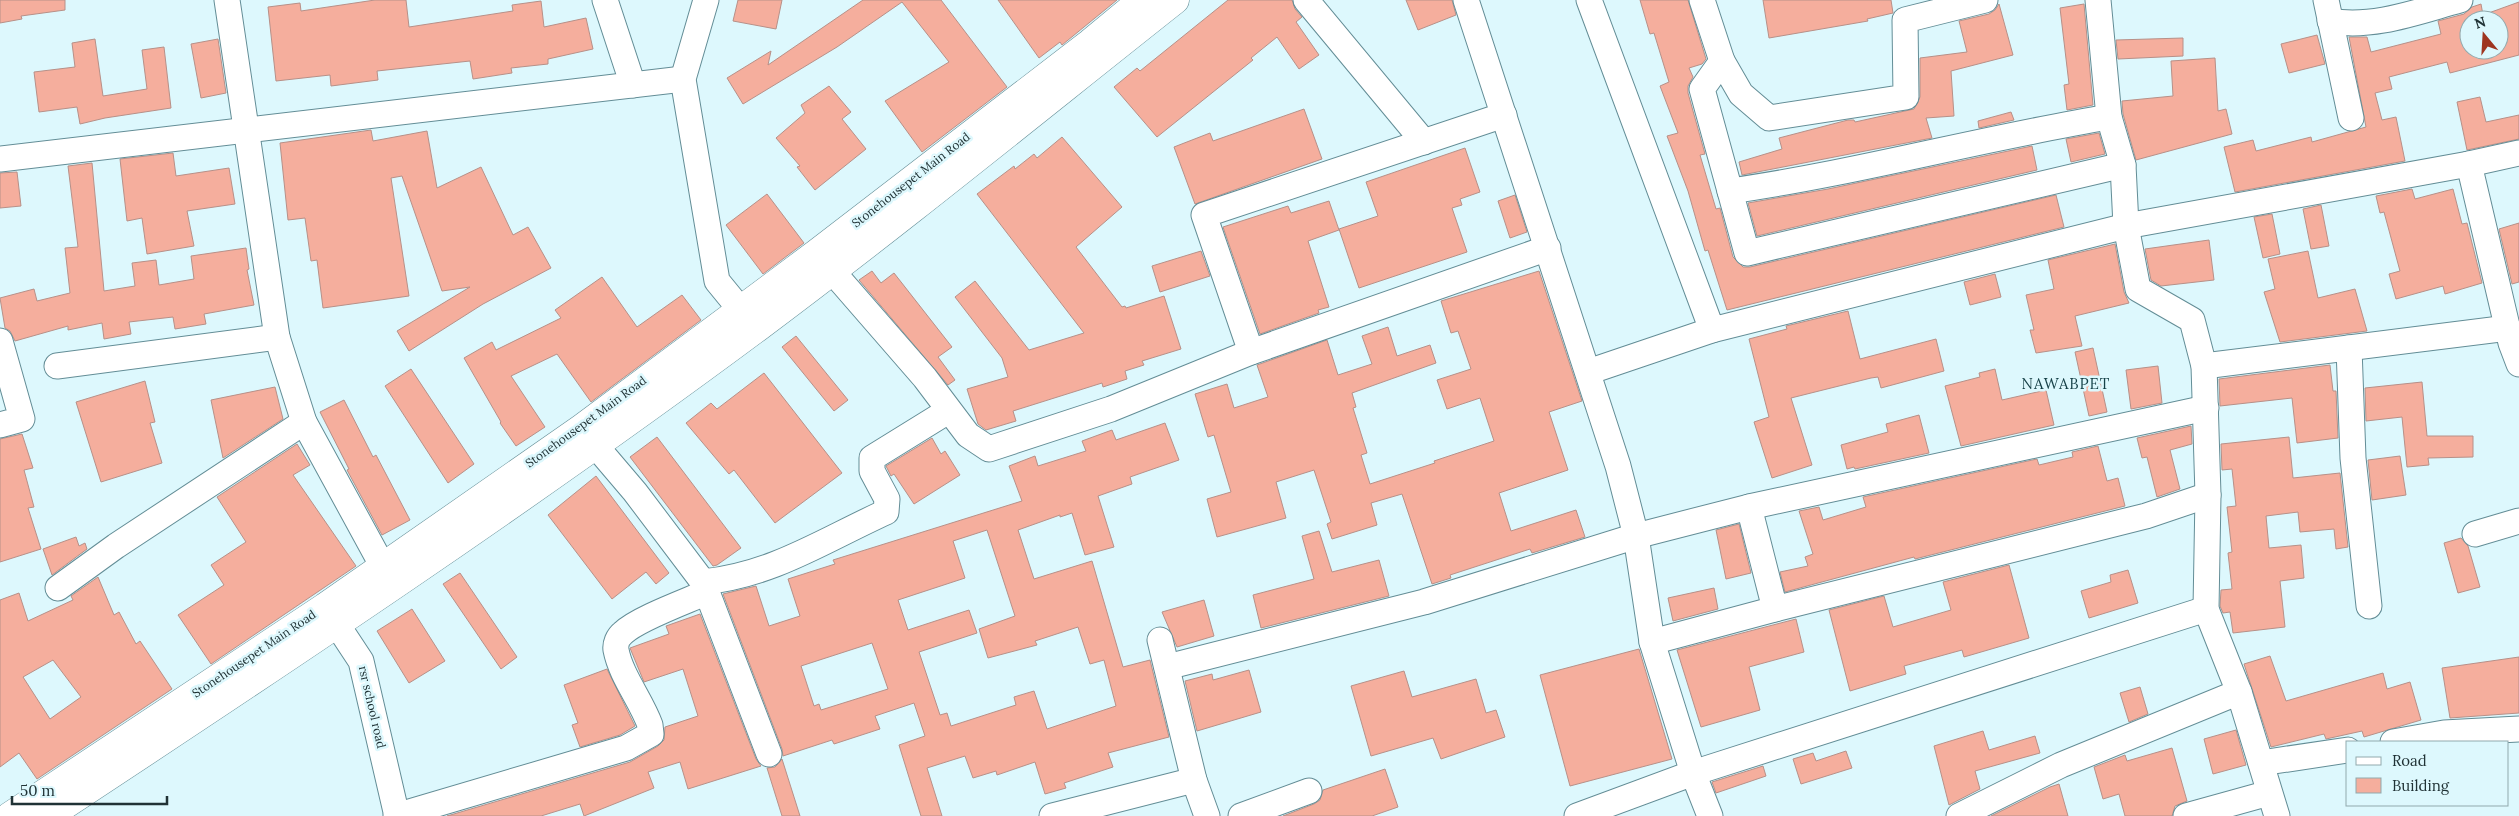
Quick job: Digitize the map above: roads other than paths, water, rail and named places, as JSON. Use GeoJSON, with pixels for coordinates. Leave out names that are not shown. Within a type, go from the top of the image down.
{"type":"FeatureCollection","features":[{"type":"Feature","properties":{"kind":"main road","name":"Stonehousepet Main Road"},"geometry":{"type":"LineString","coordinates":[[10,816],[331,616],[636,400],[824,262],[1142,0]]}},
{"type":"Feature","properties":{"kind":"main road"},"geometry":{"type":"LineString","coordinates":[[824,262],[1175,0]]}},
{"type":"Feature","properties":{"kind":"main road"},"geometry":{"type":"LineString","coordinates":[[389,575],[595,445],[636,400]]}},
{"type":"Feature","properties":{"kind":"main road"},"geometry":{"type":"LineString","coordinates":[[48,816],[331,616]]}},
{"type":"Feature","properties":{"kind":"street"},"geometry":{"type":"LineString","coordinates":[[227,0],[277,337],[304,422],[389,575]]}},
{"type":"Feature","properties":{"kind":"street"},"geometry":{"type":"LineString","coordinates":[[605,0],[633,85]]}},
{"type":"Feature","properties":{"kind":"street"},"geometry":{"type":"LineString","coordinates":[[706,0],[684,78],[717,281],[749,318]]}},
{"type":"Feature","properties":{"kind":"street"},"geometry":{"type":"LineString","coordinates":[[1306,0],[1424,142]]}},
{"type":"Feature","properties":{"kind":"street"},"geometry":{"type":"LineString","coordinates":[[1466,0],[1618,466],[1636,536],[1652,642],[1693,773],[1710,816]]}},
{"type":"Feature","properties":{"kind":"street"},"geometry":{"type":"LineString","coordinates":[[1589,0],[1712,330]]}},
{"type":"Feature","properties":{"kind":"street"},"geometry":{"type":"LineString","coordinates":[[1702,0],[1722,61],[1741,94],[1770,118],[1906,97],[1905,20],[1985,0]]}},
{"type":"Feature","properties":{"kind":"street"},"geometry":{"type":"LineString","coordinates":[[2098,0],[2109,117],[2123,165],[2126,226],[2138,289],[2192,320],[2204,366],[2208,495],[2206,609],[2239,692],[2273,805],[2186,816]]}},
{"type":"Feature","properties":{"kind":"street"},"geometry":{"type":"LineString","coordinates":[[2328,10],[2344,24],[2384,20],[2460,0]]}},
{"type":"Feature","properties":{"kind":"street"},"geometry":{"type":"LineString","coordinates":[[2328,10],[2351,118]]}},
{"type":"Feature","properties":{"kind":"street"},"geometry":{"type":"LineString","coordinates":[[1722,61],[1702,89],[1747,253],[2123,165]]}},
{"type":"Feature","properties":{"kind":"street"},"geometry":{"type":"LineString","coordinates":[[0,159],[246,128],[684,78]]}},
{"type":"Feature","properties":{"kind":"street"},"geometry":{"type":"LineString","coordinates":[[1251,352],[1204,215],[1504,115]]}},
{"type":"Feature","properties":{"kind":"street"},"geometry":{"type":"LineString","coordinates":[[1730,191],[1804,180],[2040,128],[2109,117]]}},
{"type":"Feature","properties":{"kind":"street"},"geometry":{"type":"LineString","coordinates":[[1588,372],[1712,330],[2126,226],[2469,164],[2519,153]]}},
{"type":"Feature","properties":{"kind":"street"},"geometry":{"type":"LineString","coordinates":[[2204,366],[2349,348],[2514,344],[2469,164]]}},
{"type":"Feature","properties":{"kind":"street"},"geometry":{"type":"LineString","coordinates":[[824,262],[925,378],[968,436],[989,449],[1110,408],[1251,352],[1548,248]]}},
{"type":"Feature","properties":{"kind":"street"},"geometry":{"type":"LineString","coordinates":[[57,366],[277,337]]}},
{"type":"Feature","properties":{"kind":"street"},"geometry":{"type":"LineString","coordinates":[[0,341],[22,419],[0,425]]}},
{"type":"Feature","properties":{"kind":"street"},"geometry":{"type":"LineString","coordinates":[[2349,348],[2353,458],[2369,606]]}},
{"type":"Feature","properties":{"kind":"street"},"geometry":{"type":"LineString","coordinates":[[1167,667],[1424,602],[1636,536],[1749,507],[2206,408]]}},
{"type":"Feature","properties":{"kind":"street"},"geometry":{"type":"LineString","coordinates":[[397,816],[626,748],[647,738],[651,734],[650,725],[616,649],[617,642],[623,633],[705,587],[797,557],[886,512],[887,499],[872,471],[872,458],[948,411]]}},
{"type":"Feature","properties":{"kind":"street"},"geometry":{"type":"LineString","coordinates":[[58,588],[116,546],[304,422]]}},
{"type":"Feature","properties":{"kind":"street"},"geometry":{"type":"LineString","coordinates":[[595,445],[635,492],[705,587],[769,754]]}},
{"type":"Feature","properties":{"kind":"street"},"geometry":{"type":"LineString","coordinates":[[1652,642],[1775,609],[2146,516],[2208,495]]}},
{"type":"Feature","properties":{"kind":"street"},"geometry":{"type":"LineString","coordinates":[[1749,507],[1775,609]]}},
{"type":"Feature","properties":{"kind":"street"},"geometry":{"type":"LineString","coordinates":[[2475,534],[2519,521]]}},
{"type":"Feature","properties":{"kind":"street"},"geometry":{"type":"LineString","coordinates":[[1577,816],[1693,773],[2206,609]]}},
{"type":"Feature","properties":{"kind":"street","name":"rsr school road"},"geometry":{"type":"LineString","coordinates":[[331,616],[361,661],[397,816]]}},
{"type":"Feature","properties":{"kind":"street"},"geometry":{"type":"LineString","coordinates":[[1160,640],[1194,780],[1207,816]]}},
{"type":"Feature","properties":{"kind":"street"},"geometry":{"type":"LineString","coordinates":[[1959,816],[2060,765],[2239,692]]}},
{"type":"Feature","properties":{"kind":"street"},"geometry":{"type":"LineString","coordinates":[[2399,741],[2444,733],[2519,729]]}},
{"type":"Feature","properties":{"kind":"street"},"geometry":{"type":"LineString","coordinates":[[2261,763],[2346,750]]}},
{"type":"Feature","properties":{"kind":"street"},"geometry":{"type":"LineString","coordinates":[[1052,816],[1194,780]]}},
{"type":"Feature","properties":{"kind":"street"},"geometry":{"type":"LineString","coordinates":[[1241,816],[1309,791]]}},
{"type":"Feature","properties":{"kind":"district","name":"NAWABPET"},"geometry":{"type":"Point","coordinates":[2066,384]}}]}
